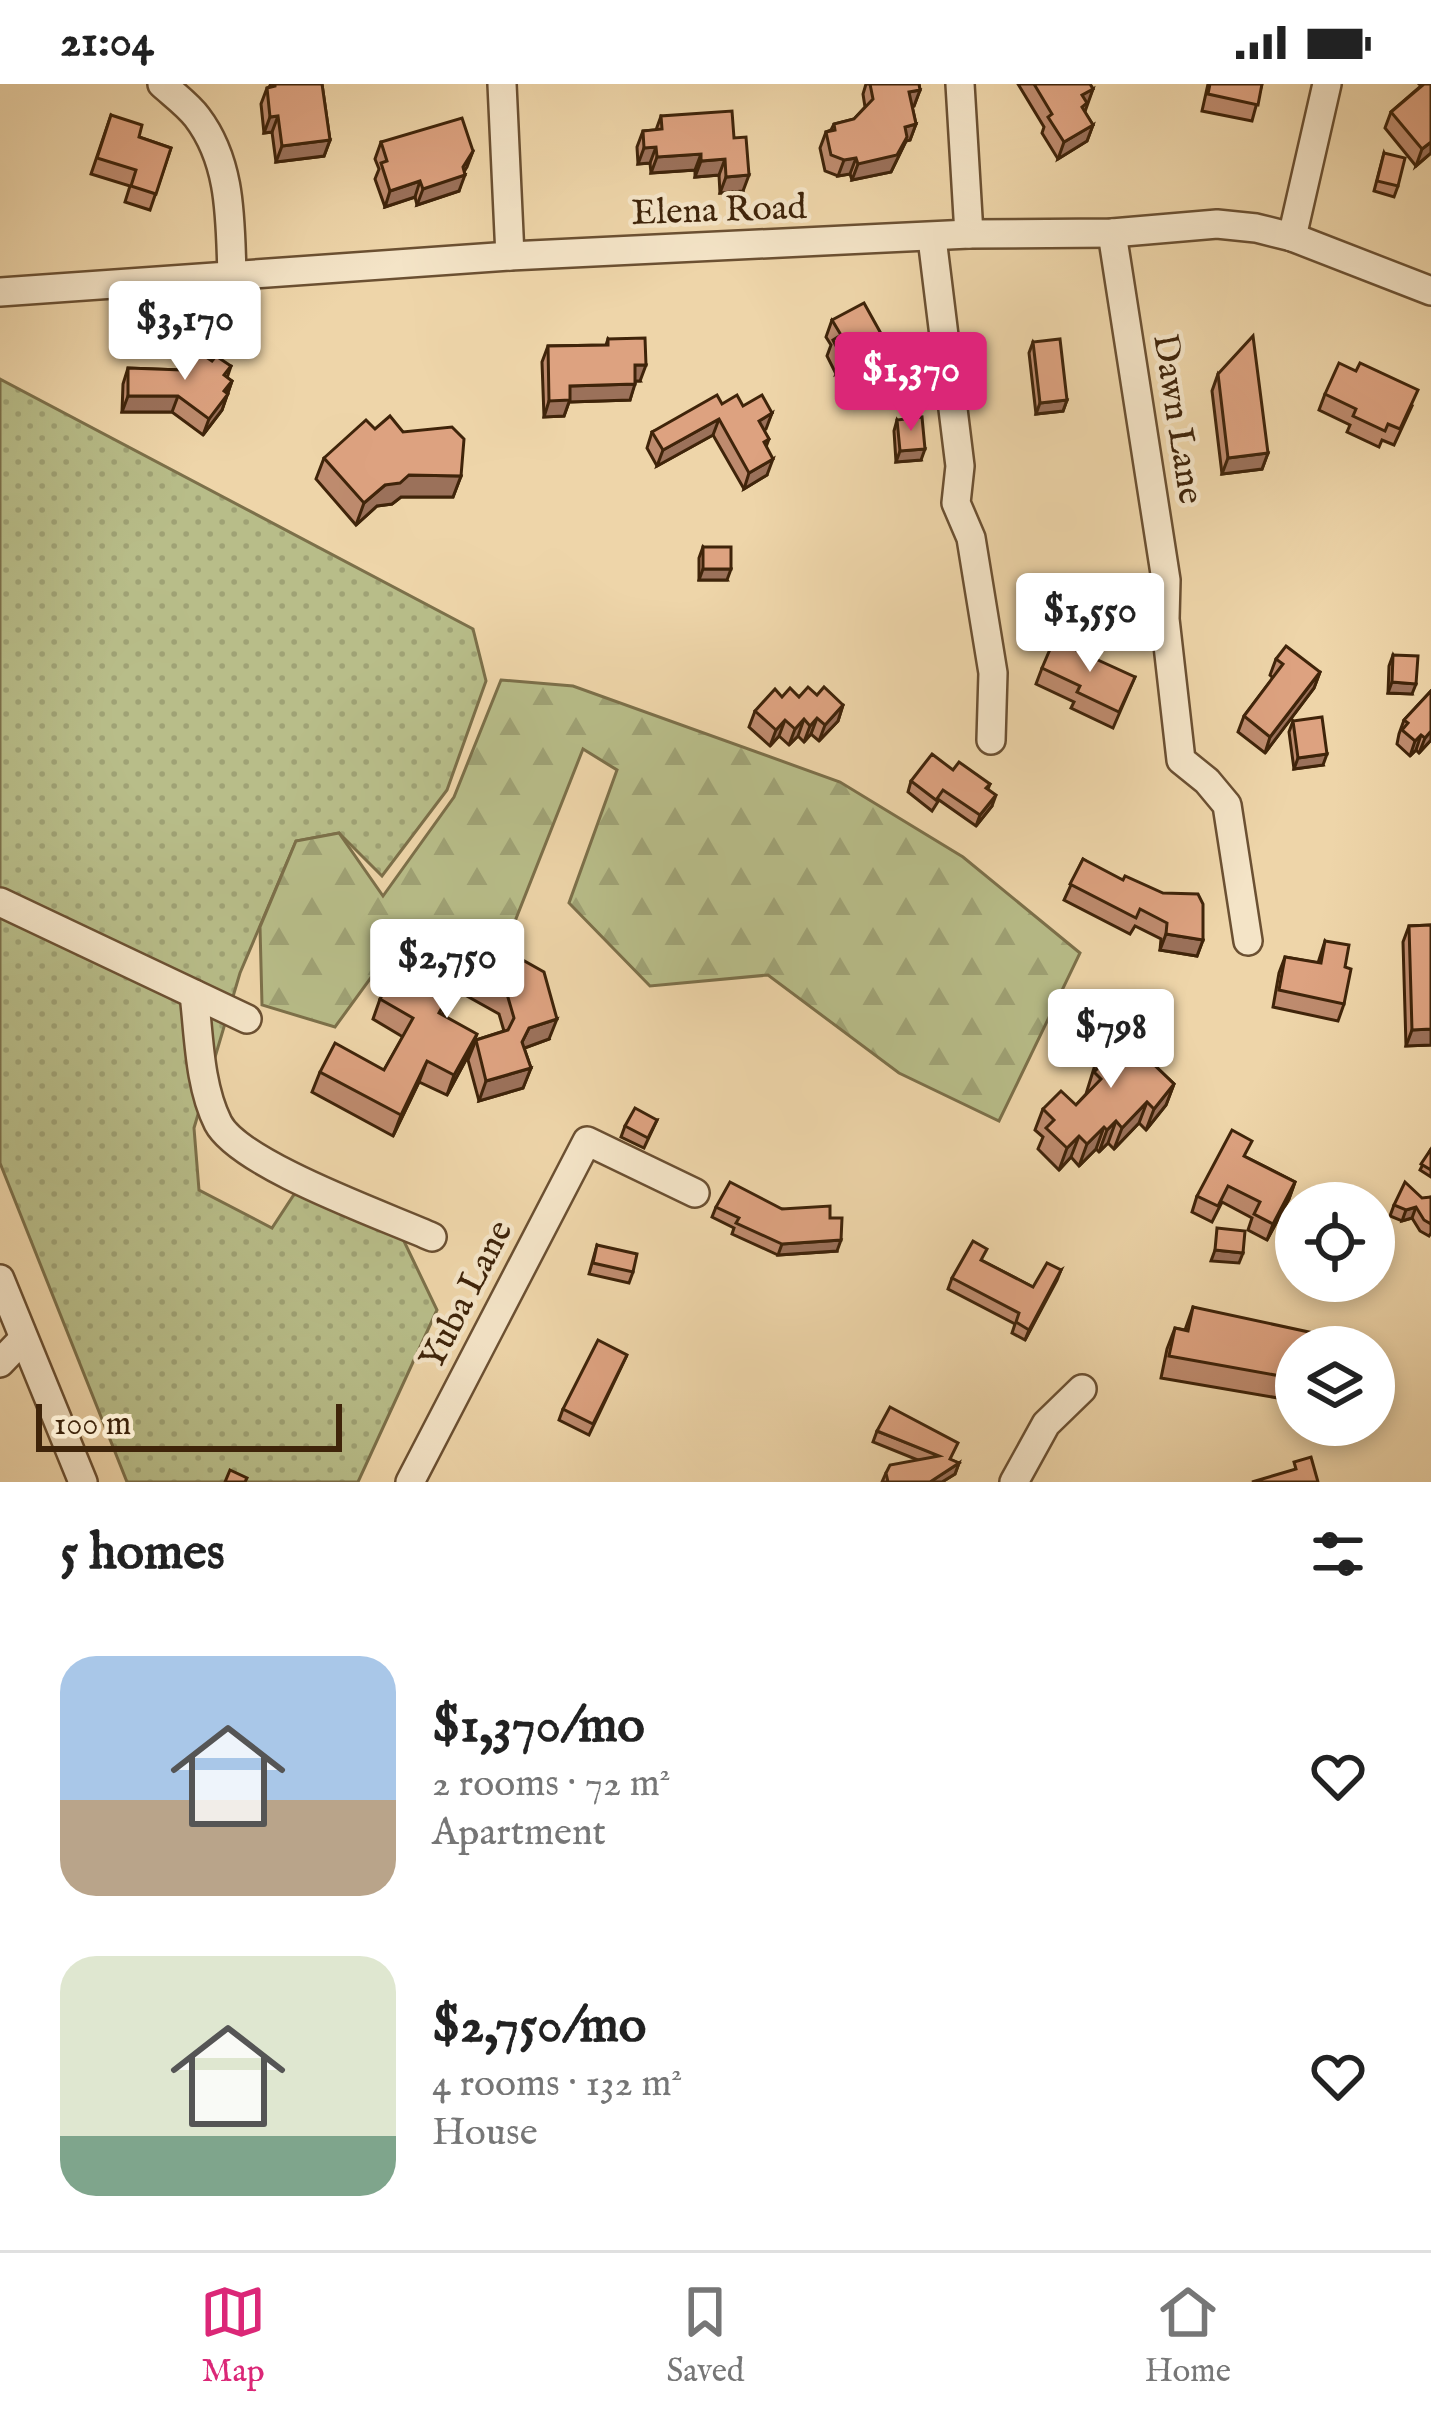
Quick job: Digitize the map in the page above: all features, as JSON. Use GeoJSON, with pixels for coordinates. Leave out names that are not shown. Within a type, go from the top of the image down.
{"type":"FeatureCollection","features":[{"type":"Feature","properties":{"kind":"street"},"geometry":{"type":"LineString","coordinates":[[162,84],[197,116],[214,147],[228,188],[232,275]]}},
{"type":"Feature","properties":{"kind":"street"},"geometry":{"type":"LineString","coordinates":[[502,84],[510,256]]}},
{"type":"Feature","properties":{"kind":"street"},"geometry":{"type":"LineString","coordinates":[[960,84],[969,234]]}},
{"type":"Feature","properties":{"kind":"street"},"geometry":{"type":"LineString","coordinates":[[1292,237],[1328,84]]}},
{"type":"Feature","properties":{"kind":"street","name":"Elena Road"},"geometry":{"type":"LineString","coordinates":[[0,292],[510,256],[1217,224],[1292,237],[1431,291]]}},
{"type":"Feature","properties":{"kind":"street","name":"Dawn Lane"},"geometry":{"type":"LineString","coordinates":[[1112,232],[1166,580],[1165,620],[1181,760],[1227,805],[1247,941]]}},
{"type":"Feature","properties":{"kind":"street"},"geometry":{"type":"LineString","coordinates":[[932,238],[959,466],[956,503],[971,538],[993,673],[991,740]]}},
{"type":"Feature","properties":{"kind":"street"},"geometry":{"type":"LineString","coordinates":[[0,902],[247,1018]]}},
{"type":"Feature","properties":{"kind":"street"},"geometry":{"type":"LineString","coordinates":[[194,994],[204,1078],[219,1125],[236,1143],[274,1167],[432,1237]]}},
{"type":"Feature","properties":{"kind":"street","name":"Yuba Lane"},"geometry":{"type":"LineString","coordinates":[[410,1482],[587,1141],[695,1193]]}},
{"type":"Feature","properties":{"kind":"street"},"geometry":{"type":"LineString","coordinates":[[0,1279],[83,1482]]}},
{"type":"Feature","properties":{"kind":"street"},"geometry":{"type":"LineString","coordinates":[[0,1363],[23,1339]]}},
{"type":"Feature","properties":{"kind":"street"},"geometry":{"type":"LineString","coordinates":[[1014,1482],[1046,1424],[1082,1389]]}},
{"type":"Feature","properties":{"kind":"green space"},"geometry":{"type":"Polygon","coordinates":[[[0,379],[473,629],[486,681],[447,790],[382,876],[339,833],[296,841],[240,973],[194,1128],[199,1190],[272,1228],[297,1190],[402,1237],[437,1310],[358,1482],[127,1482],[0,1163],[0,379]]]}},
{"type":"Feature","properties":{"kind":"green space"},"geometry":{"type":"Polygon","coordinates":[[[501,680],[573,686],[840,782],[963,857],[1080,953],[999,1121],[899,1073],[768,975],[650,986],[569,903],[617,770],[583,749],[506,944],[391,950],[335,1027],[262,1005],[260,927],[296,841],[339,833],[383,896],[454,797],[501,680]]]}},
{"type":"Feature","properties":{"kind":"building"},"geometry":{"type":"Polygon","coordinates":[[[322,84],[330,140],[282,146],[278,116],[270,117],[267,88],[322,84]]]}},
{"type":"Feature","properties":{"kind":"building"},"geometry":{"type":"Polygon","coordinates":[[[870,84],[919,84],[920,90],[909,92],[916,124],[905,127],[907,137],[897,155],[858,164],[856,158],[831,155],[826,132],[835,130],[834,124],[854,119],[873,99],[870,84]]]}},
{"type":"Feature","properties":{"kind":"building"},"geometry":{"type":"Polygon","coordinates":[[[1034,84],[1090,84],[1093,89],[1082,95],[1087,103],[1082,107],[1093,125],[1064,142],[1034,84]]]}},
{"type":"Feature","properties":{"kind":"building"},"geometry":{"type":"Polygon","coordinates":[[[1210,84],[1262,84],[1258,105],[1208,94],[1210,84]]]}},
{"type":"Feature","properties":{"kind":"building"},"geometry":{"type":"Polygon","coordinates":[[[1424,84],[1431,84],[1431,142],[1422,149],[1391,112],[1424,84]]]}},
{"type":"Feature","properties":{"kind":"building"},"geometry":{"type":"Polygon","coordinates":[[[732,111],[734,138],[746,137],[749,175],[726,177],[725,159],[701,161],[701,154],[657,157],[656,147],[644,148],[643,131],[662,129],[661,116],[732,111]]]}},
{"type":"Feature","properties":{"kind":"building"},"geometry":{"type":"Polygon","coordinates":[[[111,115],[142,125],[139,137],[171,148],[156,194],[131,186],[136,170],[97,158],[111,115]]]}},
{"type":"Feature","properties":{"kind":"building"},"geometry":{"type":"Polygon","coordinates":[[[462,118],[473,151],[463,167],[465,175],[423,189],[420,181],[390,191],[381,163],[387,161],[381,142],[462,118]]]}},
{"type":"Feature","properties":{"kind":"building"},"geometry":{"type":"Polygon","coordinates":[[[1384,153],[1405,158],[1398,186],[1377,181],[1384,153]]]}},
{"type":"Feature","properties":{"kind":"building"},"geometry":{"type":"Polygon","coordinates":[[[864,303],[894,357],[862,374],[851,353],[842,358],[833,340],[841,335],[832,320],[864,303]]]}},
{"type":"Feature","properties":{"kind":"building"},"geometry":{"type":"Polygon","coordinates":[[[1253,336],[1268,453],[1228,458],[1218,374],[1253,336]]]}},
{"type":"Feature","properties":{"kind":"building"},"geometry":{"type":"Polygon","coordinates":[[[645,338],[646,365],[635,365],[635,384],[570,386],[570,400],[549,401],[548,346],[608,345],[608,339],[645,338]]]}},
{"type":"Feature","properties":{"kind":"building"},"geometry":{"type":"Polygon","coordinates":[[[1060,339],[1067,400],[1040,403],[1033,342],[1060,339]]]}},
{"type":"Feature","properties":{"kind":"building"},"geometry":{"type":"Polygon","coordinates":[[[197,351],[231,366],[224,375],[232,381],[224,391],[228,394],[209,419],[178,396],[128,396],[128,368],[182,370],[197,351]]]}},
{"type":"Feature","properties":{"kind":"building"},"geometry":{"type":"Polygon","coordinates":[[[1339,363],[1356,371],[1360,363],[1418,390],[1400,429],[1388,424],[1385,431],[1353,416],[1356,409],[1325,394],[1339,363]]]}},
{"type":"Feature","properties":{"kind":"building"},"geometry":{"type":"Polygon","coordinates":[[[717,395],[722,404],[737,395],[743,406],[762,395],[772,413],[759,421],[773,459],[749,473],[719,419],[663,450],[652,432],[717,395]]]}},
{"type":"Feature","properties":{"kind":"building"},"geometry":{"type":"Polygon","coordinates":[[[390,416],[403,432],[452,427],[464,439],[461,476],[409,475],[400,483],[385,485],[364,503],[324,458],[366,420],[375,429],[390,416]]]}},
{"type":"Feature","properties":{"kind":"building"},"geometry":{"type":"Polygon","coordinates":[[[922,417],[925,449],[900,451],[897,420],[922,417]]]}},
{"type":"Feature","properties":{"kind":"building"},"geometry":{"type":"Polygon","coordinates":[[[703,547],[731,547],[731,569],[703,569],[703,547]]]}},
{"type":"Feature","properties":{"kind":"building"},"geometry":{"type":"Polygon","coordinates":[[[1054,640],[1135,677],[1119,712],[1042,668],[1054,640]]]}},
{"type":"Feature","properties":{"kind":"building"},"geometry":{"type":"Polygon","coordinates":[[[1286,646],[1320,672],[1270,737],[1244,716],[1283,664],[1276,659],[1286,646]]]}},
{"type":"Feature","properties":{"kind":"building"},"geometry":{"type":"Polygon","coordinates":[[[1393,655],[1418,656],[1416,684],[1392,682],[1393,655]]]}},
{"type":"Feature","properties":{"kind":"building"},"geometry":{"type":"Polygon","coordinates":[[[808,687],[817,695],[824,687],[843,705],[825,725],[817,718],[810,726],[804,719],[795,729],[785,720],[776,730],[755,711],[775,689],[782,697],[790,688],[799,697],[808,687]]]}},
{"type":"Feature","properties":{"kind":"building"},"geometry":{"type":"Polygon","coordinates":[[[1431,691],[1431,731],[1415,741],[1402,730],[1408,723],[1404,720],[1431,691]]]}},
{"type":"Feature","properties":{"kind":"building"},"geometry":{"type":"Polygon","coordinates":[[[1322,717],[1327,754],[1298,758],[1293,721],[1322,717]]]}},
{"type":"Feature","properties":{"kind":"building"},"geometry":{"type":"Polygon","coordinates":[[[932,754],[953,770],[959,762],[990,784],[986,788],[996,795],[980,815],[943,790],[936,800],[911,781],[932,754]]]}},
{"type":"Feature","properties":{"kind":"building"},"geometry":{"type":"Polygon","coordinates":[[[1083,859],[1123,880],[1125,876],[1163,893],[1198,894],[1203,904],[1203,940],[1166,934],[1167,923],[1140,909],[1136,918],[1070,884],[1083,859]]]}},
{"type":"Feature","properties":{"kind":"building"},"geometry":{"type":"Polygon","coordinates":[[[1431,925],[1431,1029],[1412,1030],[1409,926],[1431,925]]]}},
{"type":"Feature","properties":{"kind":"building"},"geometry":{"type":"Polygon","coordinates":[[[480,936],[544,972],[557,1019],[529,1028],[522,1042],[531,1068],[486,1081],[476,1040],[508,1030],[514,1018],[507,994],[463,969],[439,1013],[477,1034],[454,1075],[427,1061],[401,1115],[320,1072],[335,1043],[384,1070],[413,1018],[380,999],[410,946],[424,954],[480,936]]]}},
{"type":"Feature","properties":{"kind":"building"},"geometry":{"type":"Polygon","coordinates":[[[1325,941],[1349,945],[1345,967],[1351,969],[1344,1004],[1279,990],[1285,957],[1321,963],[1325,941]]]}},
{"type":"Feature","properties":{"kind":"building"},"geometry":{"type":"Polygon","coordinates":[[[1126,1024],[1154,1051],[1147,1058],[1174,1084],[1154,1109],[1147,1102],[1122,1128],[1116,1121],[1087,1144],[1079,1136],[1067,1148],[1046,1128],[1054,1120],[1043,1109],[1061,1091],[1076,1105],[1101,1079],[1094,1072],[1107,1059],[1099,1052],[1126,1024]]]}},
{"type":"Feature","properties":{"kind":"building"},"geometry":{"type":"Polygon","coordinates":[[[635,1108],[657,1120],[648,1138],[625,1126],[635,1108]]]}},
{"type":"Feature","properties":{"kind":"building"},"geometry":{"type":"Polygon","coordinates":[[[1232,1130],[1252,1141],[1244,1156],[1295,1182],[1275,1182],[1273,1224],[1254,1214],[1260,1202],[1228,1186],[1218,1206],[1197,1196],[1232,1130]]]}},
{"type":"Feature","properties":{"kind":"building"},"geometry":{"type":"Polygon","coordinates":[[[1431,1149],[1431,1170],[1421,1164],[1431,1149]]]}},
{"type":"Feature","properties":{"kind":"building"},"geometry":{"type":"Polygon","coordinates":[[[730,1182],[782,1209],[830,1206],[830,1218],[842,1218],[841,1240],[782,1244],[736,1223],[739,1218],[716,1207],[730,1182]]]}},
{"type":"Feature","properties":{"kind":"building"},"geometry":{"type":"Polygon","coordinates":[[[1405,1182],[1422,1198],[1431,1197],[1431,1224],[1416,1207],[1406,1210],[1395,1203],[1405,1182]]]}},
{"type":"Feature","properties":{"kind":"building"},"geometry":{"type":"Polygon","coordinates":[[[1217,1228],[1245,1231],[1243,1253],[1215,1250],[1217,1228]]]}},
{"type":"Feature","properties":{"kind":"building"},"geometry":{"type":"Polygon","coordinates":[[[973,1241],[987,1249],[981,1260],[1033,1287],[1047,1263],[1061,1270],[1029,1330],[1016,1322],[1019,1313],[952,1278],[973,1241]]]}},
{"type":"Feature","properties":{"kind":"building"},"geometry":{"type":"Polygon","coordinates":[[[597,1245],[637,1254],[633,1272],[593,1263],[597,1245]]]}},
{"type":"Feature","properties":{"kind":"building"},"geometry":{"type":"Polygon","coordinates":[[[1193,1307],[1281,1326],[1275,1326],[1275,1375],[1169,1356],[1175,1328],[1188,1331],[1193,1307]]]}},
{"type":"Feature","properties":{"kind":"building"},"geometry":{"type":"Polygon","coordinates":[[[598,1340],[627,1355],[593,1424],[563,1409],[598,1340]]]}},
{"type":"Feature","properties":{"kind":"building"},"geometry":{"type":"Polygon","coordinates":[[[890,1407],[958,1443],[950,1459],[959,1463],[930,1482],[888,1482],[890,1465],[939,1456],[877,1431],[890,1407]]]}},
{"type":"Feature","properties":{"kind":"building"},"geometry":{"type":"Polygon","coordinates":[[[1311,1457],[1318,1482],[1252,1482],[1296,1469],[1294,1462],[1311,1457]]]}},
{"type":"Feature","properties":{"kind":"building"},"geometry":{"type":"Polygon","coordinates":[[[230,1470],[247,1478],[245,1482],[225,1482],[230,1470]]]}}]}
